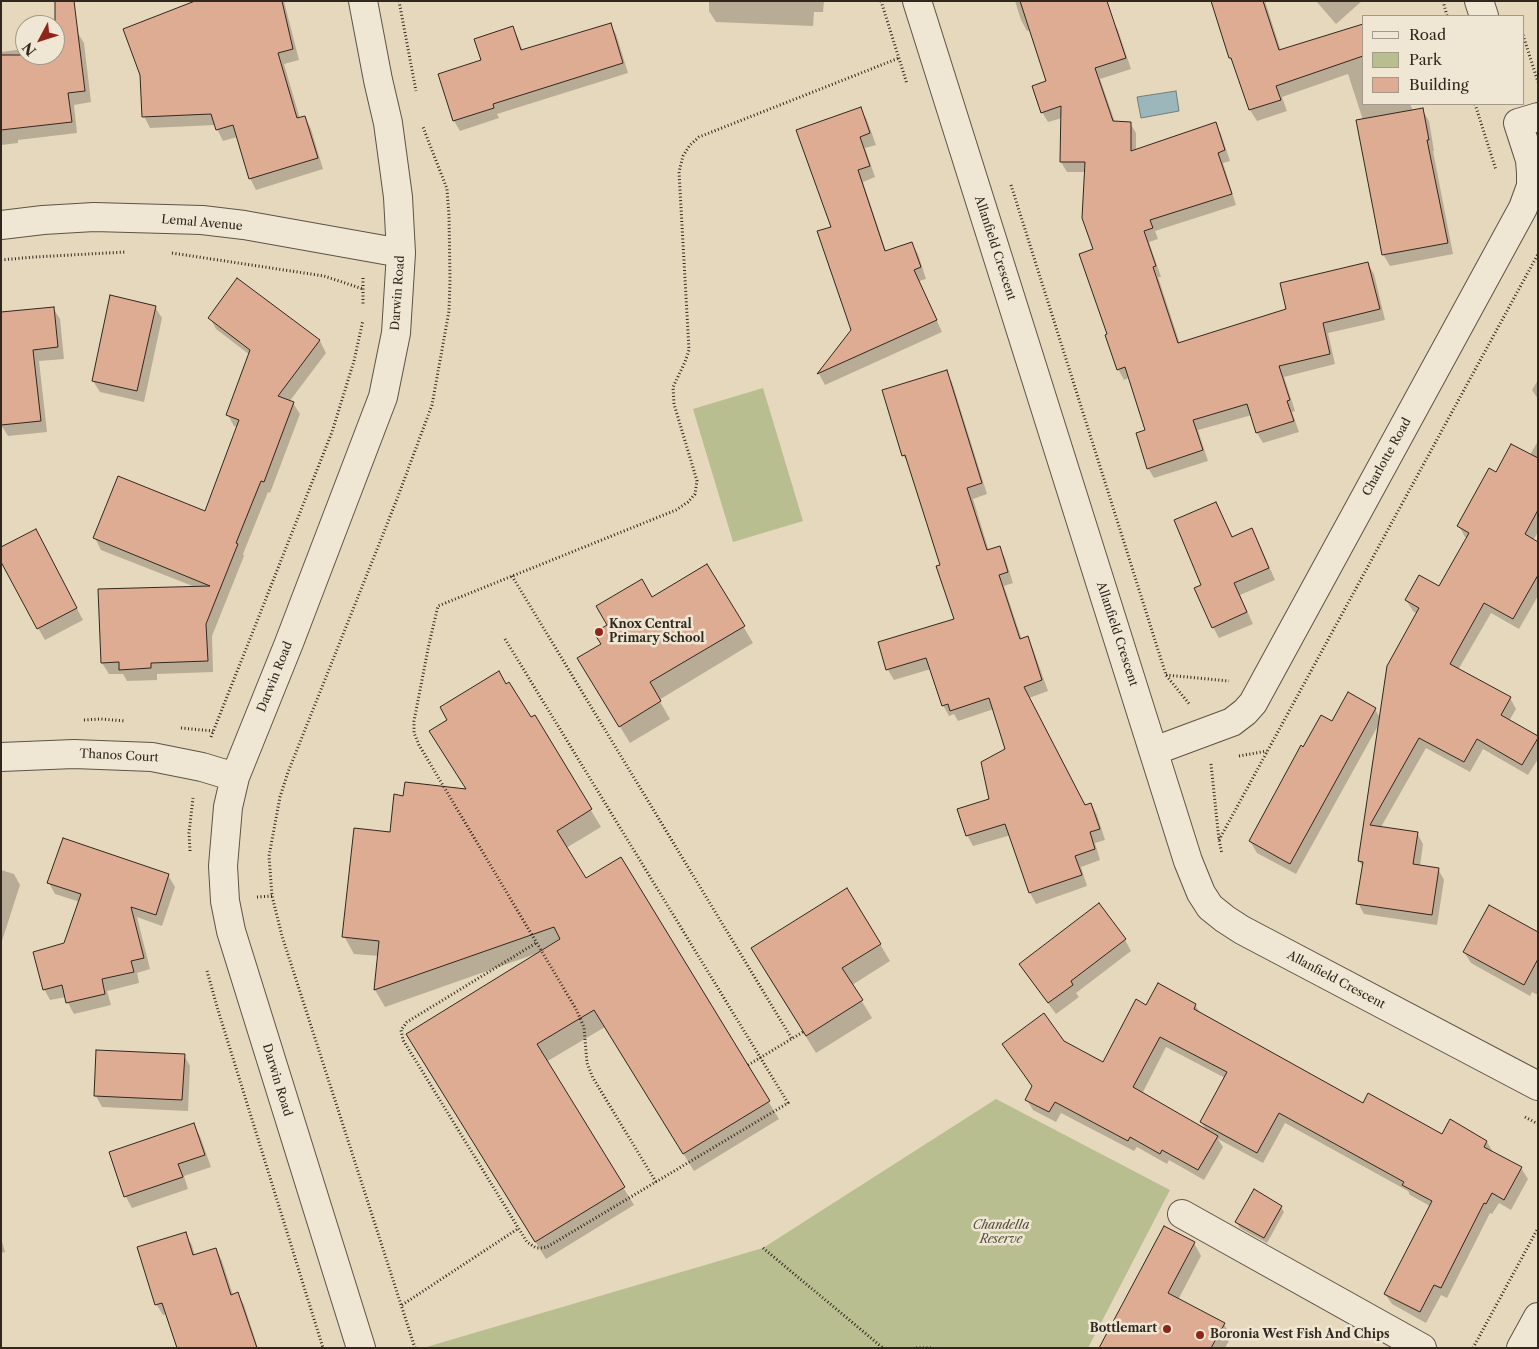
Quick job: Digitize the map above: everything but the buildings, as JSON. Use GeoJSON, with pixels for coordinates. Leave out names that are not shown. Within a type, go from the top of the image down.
{"type":"FeatureCollection","features":[{"type":"Feature","properties":{"kind":"street","name":"Darwin Road"},"geometry":{"type":"LineString","coordinates":[[361,1348],[241,964],[225,901],[223,866],[224,833],[235,777],[289,643],[383,397],[396,333],[401,253],[398,197],[388,123],[363,1]]}},
{"type":"Feature","properties":{"kind":"street","name":"Allanfield Crescent"},"geometry":{"type":"LineString","coordinates":[[917,1],[1188,861],[1201,893],[1210,907],[1224,919],[1242,930],[1538,1086]]}},
{"type":"Feature","properties":{"kind":"street"},"geometry":{"type":"LineString","coordinates":[[1479,1],[1484,15]]}},
{"type":"Feature","properties":{"kind":"street","name":"Charlotte Road"},"geometry":{"type":"LineString","coordinates":[[1154,751],[1232,722],[1245,712],[1260,691],[1523,208],[1531,186],[1530,160],[1523,114]]}},
{"type":"Feature","properties":{"kind":"street","name":"Lemal Avenue"},"geometry":{"type":"LineString","coordinates":[[1,225],[94,217],[202,220],[244,225],[401,253]]}},
{"type":"Feature","properties":{"kind":"street","name":"Thanos Court"},"geometry":{"type":"LineString","coordinates":[[1,757],[74,754],[152,757],[202,767],[235,777]]}},
{"type":"Feature","properties":{"kind":"street"},"geometry":{"type":"LineString","coordinates":[[1182,1214],[1422,1348]]}},
{"type":"Feature","properties":{"kind":"street"},"geometry":{"type":"LineString","coordinates":[[1521,1348],[1538,1317]]}},
{"type":"Feature","properties":{"kind":"path"},"geometry":{"type":"LineString","coordinates":[[398,1],[417,95]]}},
{"type":"Feature","properties":{"kind":"path"},"geometry":{"type":"LineString","coordinates":[[1443,1],[1448,15]]}},
{"type":"Feature","properties":{"kind":"path"},"geometry":{"type":"LineString","coordinates":[[1524,38],[1537,79]]}},
{"type":"Feature","properties":{"kind":"path"},"geometry":{"type":"LineString","coordinates":[[656,1182],[593,1078],[587,1063],[584,1027],[576,1010],[419,745],[414,733],[414,722],[429,644],[438,606],[676,510],[688,502],[694,494],[697,481],[674,404],[673,387],[686,362],[689,350],[678,172],[682,156],[699,137],[899,58]]}},
{"type":"Feature","properties":{"kind":"path"},"geometry":{"type":"LineString","coordinates":[[1475,105],[1497,173]]}},
{"type":"Feature","properties":{"kind":"path"},"geometry":{"type":"LineString","coordinates":[[415,1348],[282,936],[272,896],[269,856],[280,797],[288,772],[432,405],[449,311],[449,216],[447,189],[422,122]]}},
{"type":"Feature","properties":{"kind":"path"},"geometry":{"type":"LineString","coordinates":[[1010,179],[1166,675],[1193,708]]}},
{"type":"Feature","properties":{"kind":"path"},"geometry":{"type":"LineString","coordinates":[[1,260],[128,252]]}},
{"type":"Feature","properties":{"kind":"path"},"geometry":{"type":"LineString","coordinates":[[166,252],[324,276],[363,289],[363,308]]}},
{"type":"Feature","properties":{"kind":"path"},"geometry":{"type":"LineString","coordinates":[[1219,840],[1538,254]]}},
{"type":"Feature","properties":{"kind":"path"},"geometry":{"type":"LineString","coordinates":[[213,731],[332,432],[354,361],[363,317]]}},
{"type":"Feature","properties":{"kind":"path"},"geometry":{"type":"LineString","coordinates":[[512,576],[792,1038]]}},
{"type":"Feature","properties":{"kind":"path"},"geometry":{"type":"LineString","coordinates":[[505,639],[788,1103],[547,1247],[542,1248],[531,1245],[519,1228],[404,1040],[401,1030],[407,1022],[536,943]]}},
{"type":"Feature","properties":{"kind":"path"},"geometry":{"type":"LineString","coordinates":[[1166,675],[1230,681]]}},
{"type":"Feature","properties":{"kind":"path"},"geometry":{"type":"LineString","coordinates":[[1211,760],[1219,840],[1223,858]]}},
{"type":"Feature","properties":{"kind":"path"},"geometry":{"type":"LineString","coordinates":[[256,897],[272,896]]}},
{"type":"Feature","properties":{"kind":"path"},"geometry":{"type":"LineString","coordinates":[[748,1065],[803,1032]]}},
{"type":"Feature","properties":{"kind":"path"},"geometry":{"type":"LineString","coordinates":[[402,1305],[519,1228]]}},
{"type":"Feature","properties":{"kind":"path"},"geometry":{"type":"LineString","coordinates":[[1473,1348],[1538,1228]]}},
{"type":"Feature","properties":{"kind":"path"},"geometry":{"type":"LineString","coordinates":[[763,1248],[883,1348]]}},
{"type":"Feature","properties":{"kind":"path"},"geometry":{"type":"LineString","coordinates":[[916,1348],[932,1348]]}},
{"type":"Feature","properties":{"kind":"green space"},"geometry":{"type":"Polygon","coordinates":[[[763,388],[803,521],[733,542],[693,409],[763,388]]]}},
{"type":"Feature","properties":{"kind":"green space","name":"Chandella Reserve"},"geometry":{"type":"Polygon","coordinates":[[[996,1099],[1170,1190],[1088,1348],[423,1348],[763,1248],[996,1099]]]}},
{"type":"Feature","properties":{"kind":"water"},"geometry":{"type":"Polygon","coordinates":[[[1176,91],[1179,111],[1141,118],[1137,97],[1176,91]]]}},
{"type":"Feature","properties":{"kind":"place","name":"Knox Central Primary School"},"geometry":{"type":"Point","coordinates":[599,632]}},
{"type":"Feature","properties":{"kind":"place","name":"Bottlemart"},"geometry":{"type":"Point","coordinates":[1167,1329]}},
{"type":"Feature","properties":{"kind":"place","name":"Boronia West Fish And Chips"},"geometry":{"type":"Point","coordinates":[1200,1335]}}]}
